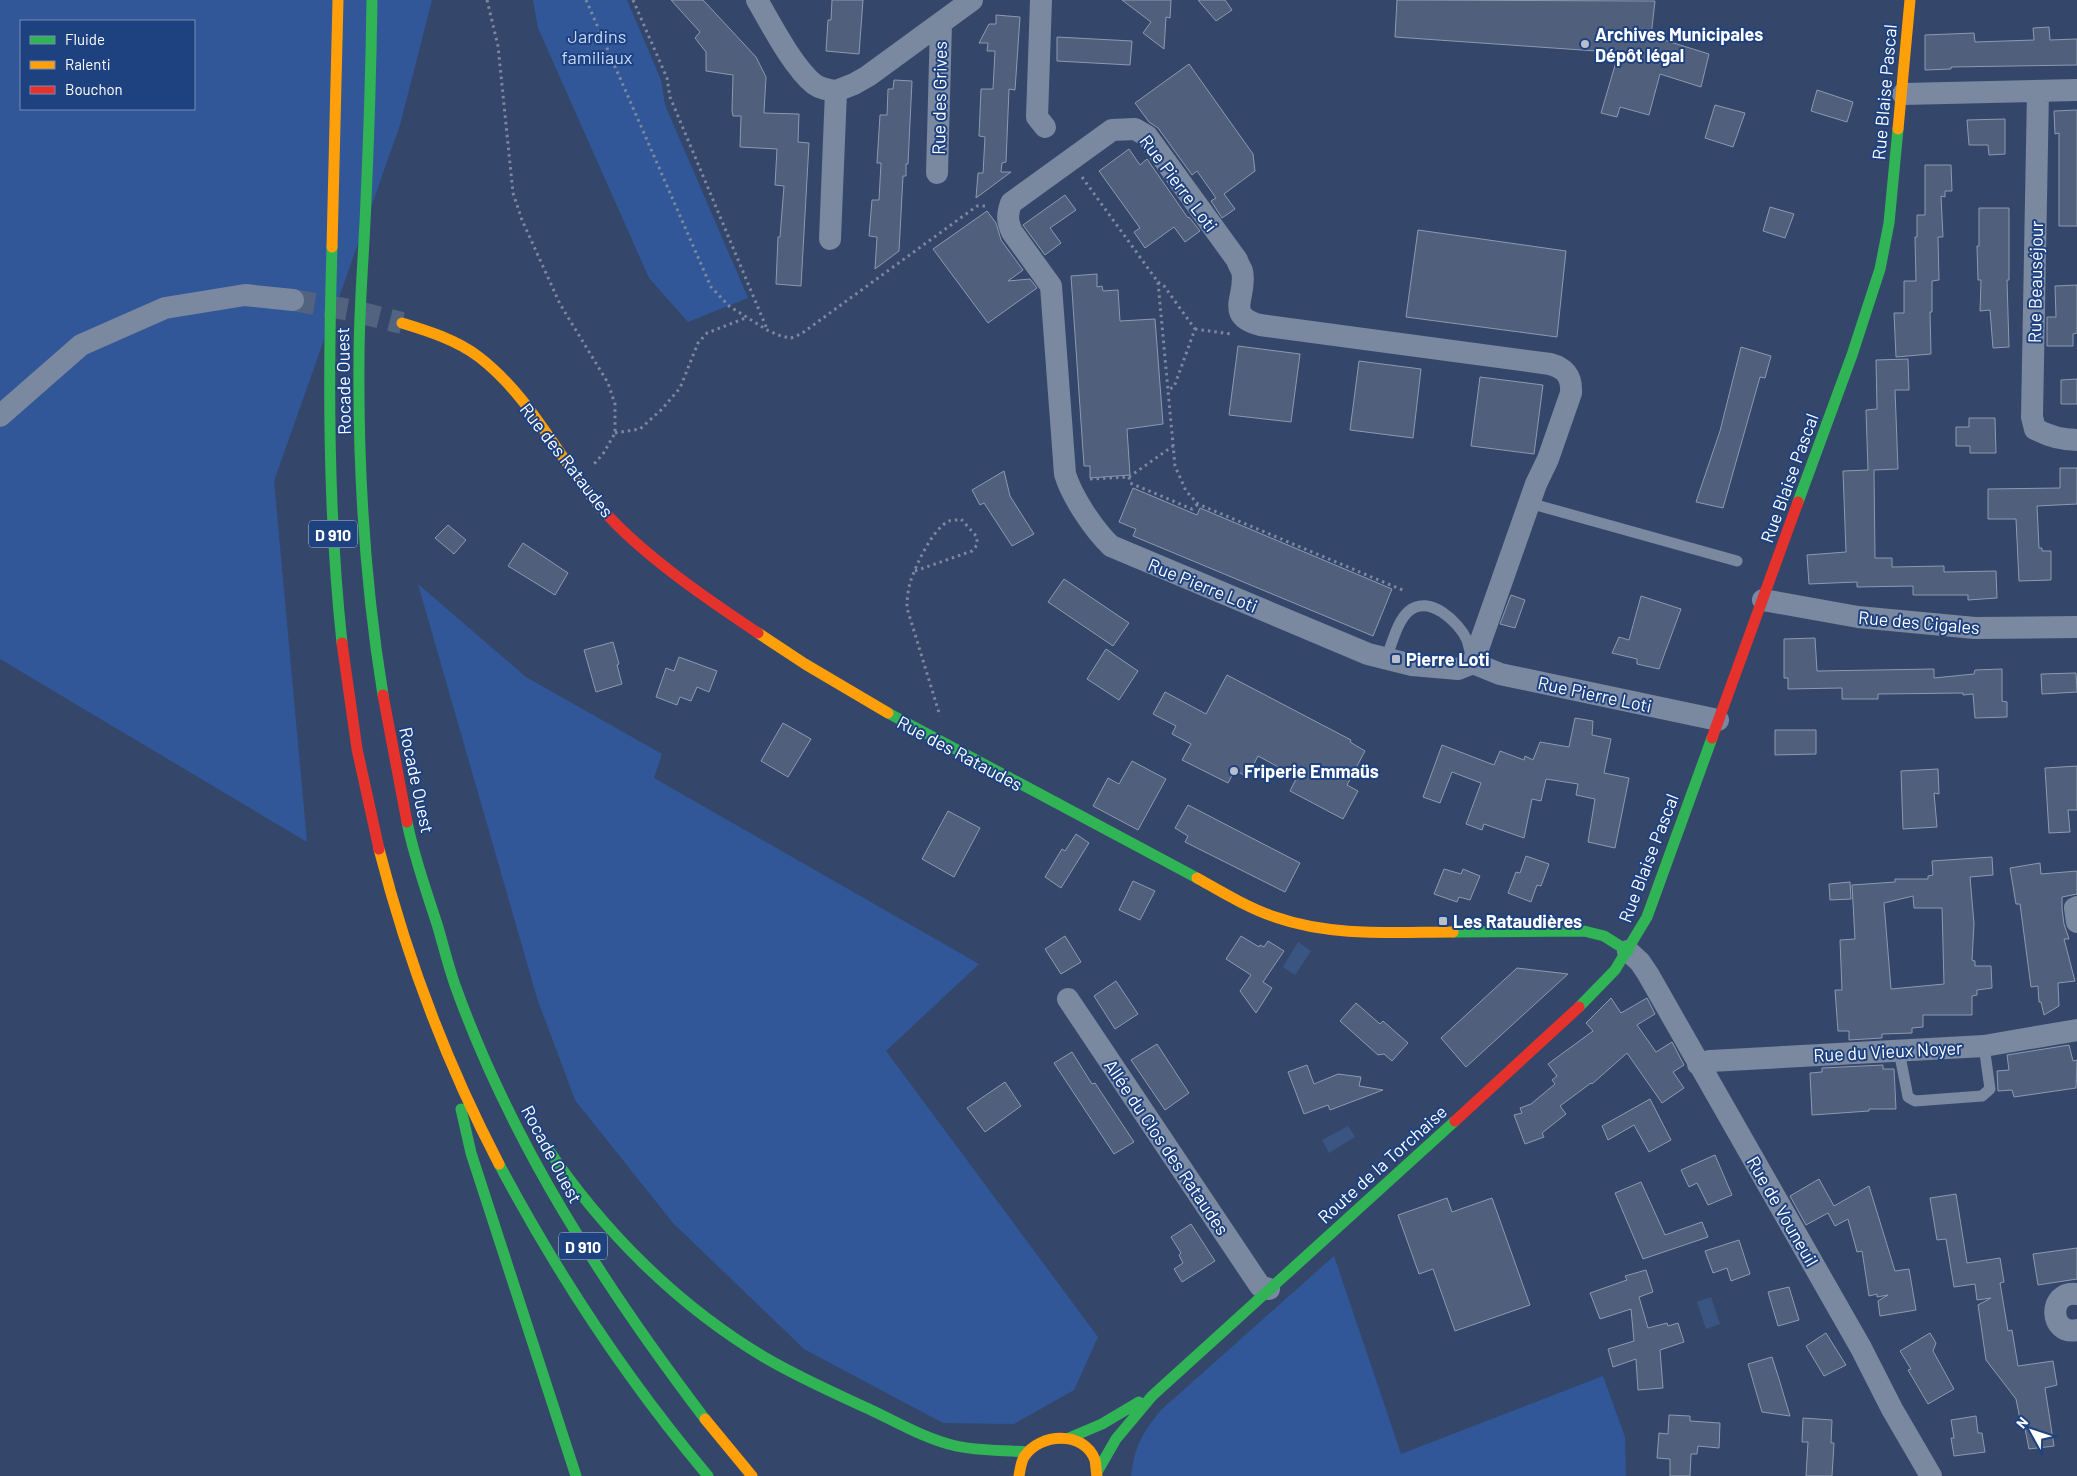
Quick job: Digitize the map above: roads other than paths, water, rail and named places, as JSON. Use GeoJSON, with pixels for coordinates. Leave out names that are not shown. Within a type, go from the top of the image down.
{"type":"FeatureCollection","features":[{"type":"Feature","properties":{"kind":"main road","name":"Rocade Ouest"},"geometry":{"type":"LineString","coordinates":[[338,0],[329,381],[334,543],[340,621],[363,779],[384,866],[422,986],[447,1054],[514,1193],[584,1310],[624,1368],[708,1476]]}},
{"type":"Feature","properties":{"kind":"main road","name":"Rocade Ouest"},"geometry":{"type":"LineString","coordinates":[[372,0],[371,82],[360,306],[359,380],[366,540],[382,691],[415,857],[456,989],[506,1106],[577,1236],[614,1293],[688,1398],[752,1476]]}},
{"type":"Feature","properties":{"kind":"main road","name":"Rue Blaise Pascal"},"geometry":{"type":"LineString","coordinates":[[1628,951],[1647,917],[1852,355],[1880,269],[1889,223],[1910,0]]}},
{"type":"Feature","properties":{"kind":"main road","name":"Rue des Rataudes"},"geometry":{"type":"LineString","coordinates":[[402,324],[430,332],[455,343],[477,356],[498,374],[530,413],[576,478],[605,511],[636,541],[705,596],[835,683],[950,747],[1238,900],[1275,917],[1313,928],[1348,932],[1584,931],[1604,936],[1628,951]]}},
{"type":"Feature","properties":{"kind":"main road","name":"Route de la Torchaise"},"geometry":{"type":"LineString","coordinates":[[1097,1474],[1116,1440],[1152,1396],[1571,1016],[1615,970],[1628,951]]}},
{"type":"Feature","properties":{"kind":"main road"},"geometry":{"type":"LineString","coordinates":[[456,989],[503,1072]]}},
{"type":"Feature","properties":{"kind":"main road"},"geometry":{"type":"LineString","coordinates":[[447,1054],[472,1153],[576,1476]]}},
{"type":"Feature","properties":{"kind":"main road"},"geometry":{"type":"LineString","coordinates":[[541,1137],[562,1171],[586,1202],[616,1234],[695,1307],[750,1348],[814,1384],[938,1440],[970,1449],[1027,1452]]}},
{"type":"Feature","properties":{"kind":"main road","name":"Route de la Torchaise"},"geometry":{"type":"LineString","coordinates":[[1069,1438],[1102,1424],[1152,1396]]}},
{"type":"Feature","properties":{"kind":"main road"},"geometry":{"type":"LineString","coordinates":[[1019,1476],[1021,1462],[1027,1452],[1035,1444],[1046,1438],[1057,1436],[1069,1438],[1079,1443],[1088,1451],[1094,1460],[1097,1474]]}},
{"type":"Feature","properties":{"kind":"street"},"geometry":{"type":"LineString","coordinates":[[757,0],[805,75],[815,84],[826,90],[836,91],[830,239]]}},
{"type":"Feature","properties":{"kind":"street","name":"Rue des Grives"},"geometry":{"type":"LineString","coordinates":[[836,91],[868,76],[972,0]]}},
{"type":"Feature","properties":{"kind":"street"},"geometry":{"type":"LineString","coordinates":[[1041,0],[1037,116],[1045,127]]}},
{"type":"Feature","properties":{"kind":"street","name":"Rue des Grives"},"geometry":{"type":"LineString","coordinates":[[937,173],[940,24]]}},
{"type":"Feature","properties":{"kind":"street"},"geometry":{"type":"LineString","coordinates":[[1902,94],[2077,90]]}},
{"type":"Feature","properties":{"kind":"street","name":"Rue Beauséjour"},"geometry":{"type":"LineString","coordinates":[[2038,91],[2032,416],[2035,429],[2067,440],[2077,440]]}},
{"type":"Feature","properties":{"kind":"street","name":"Rue Pierre Loti"},"geometry":{"type":"LineString","coordinates":[[1529,503],[1571,393],[1572,383],[1568,374],[1560,367],[1550,364],[1260,326],[1244,320],[1240,313],[1239,304],[1242,271],[1236,260],[1147,136],[1135,129],[1112,130],[1011,203],[1008,223],[1012,232],[1051,286],[1067,481],[1102,538],[1111,546],[1359,650],[1386,659],[1458,669],[1473,663],[1500,674],[1718,720]]}},
{"type":"Feature","properties":{"kind":"street"},"geometry":{"type":"LineString","coordinates":[[0,416],[81,345],[165,308],[245,295],[293,300]]}},
{"type":"Feature","properties":{"kind":"street"},"geometry":{"type":"LineString","coordinates":[[1473,663],[1529,503]]}},
{"type":"Feature","properties":{"kind":"street","name":"Rue des Cigales"},"geometry":{"type":"LineString","coordinates":[[1763,600],[1858,618],[1975,628],[2077,627]]}},
{"type":"Feature","properties":{"kind":"street"},"geometry":{"type":"LineString","coordinates":[[2077,907],[2075,908],[2077,922]]}},
{"type":"Feature","properties":{"kind":"street","name":"Rue de Vouneuil"},"geometry":{"type":"LineString","coordinates":[[1628,951],[1640,962],[1648,974],[1861,1348],[1925,1473]]}},
{"type":"Feature","properties":{"kind":"street","name":"Allée du Clos des Rataudes"},"geometry":{"type":"LineString","coordinates":[[1068,999],[1260,1286],[1269,1289]]}},
{"type":"Feature","properties":{"kind":"street","name":"Rue du Vieux Noyer"},"geometry":{"type":"LineString","coordinates":[[1698,1064],[1710,1061],[1984,1046],[2077,1030]]}},
{"type":"Feature","properties":{"kind":"street"},"geometry":{"type":"LineString","coordinates":[[2077,1294],[2066,1295],[2060,1298],[2055,1310],[2055,1316],[2061,1326],[2066,1330],[2077,1330]]}},
{"type":"Feature","properties":{"kind":"lane"},"geometry":{"type":"LineString","coordinates":[[1529,503],[1737,561]]}},
{"type":"Feature","properties":{"kind":"lane"},"geometry":{"type":"LineString","coordinates":[[1386,659],[1403,618],[1410,609],[1422,606],[1434,607],[1445,613],[1466,639],[1473,663]]}},
{"type":"Feature","properties":{"kind":"lane"},"geometry":{"type":"LineString","coordinates":[[1899,1051],[1908,1097],[1915,1101],[1982,1096],[1990,1089],[1984,1046]]}},
{"type":"Feature","properties":{"kind":"tunnel"},"geometry":{"type":"LineString","coordinates":[[293,300],[350,310],[402,323]]}},
{"type":"Feature","properties":{"kind":"place","name":"Archives Municipales Dépôt légal"},"geometry":{"type":"Point","coordinates":[1585,44]}},
{"type":"Feature","properties":{"kind":"place","name":"Pierre Loti"},"geometry":{"type":"Point","coordinates":[1396,659]}},
{"type":"Feature","properties":{"kind":"place","name":"Friperie Emmaüs"},"geometry":{"type":"Point","coordinates":[1234,771]}},
{"type":"Feature","properties":{"kind":"place","name":"Les Rataudières"},"geometry":{"type":"Point","coordinates":[1443,921]}},
{"type":"Feature","properties":{"kind":"park label","name":"Jardins familiaux"},"geometry":{"type":"Point","coordinates":[597,46]}}]}
